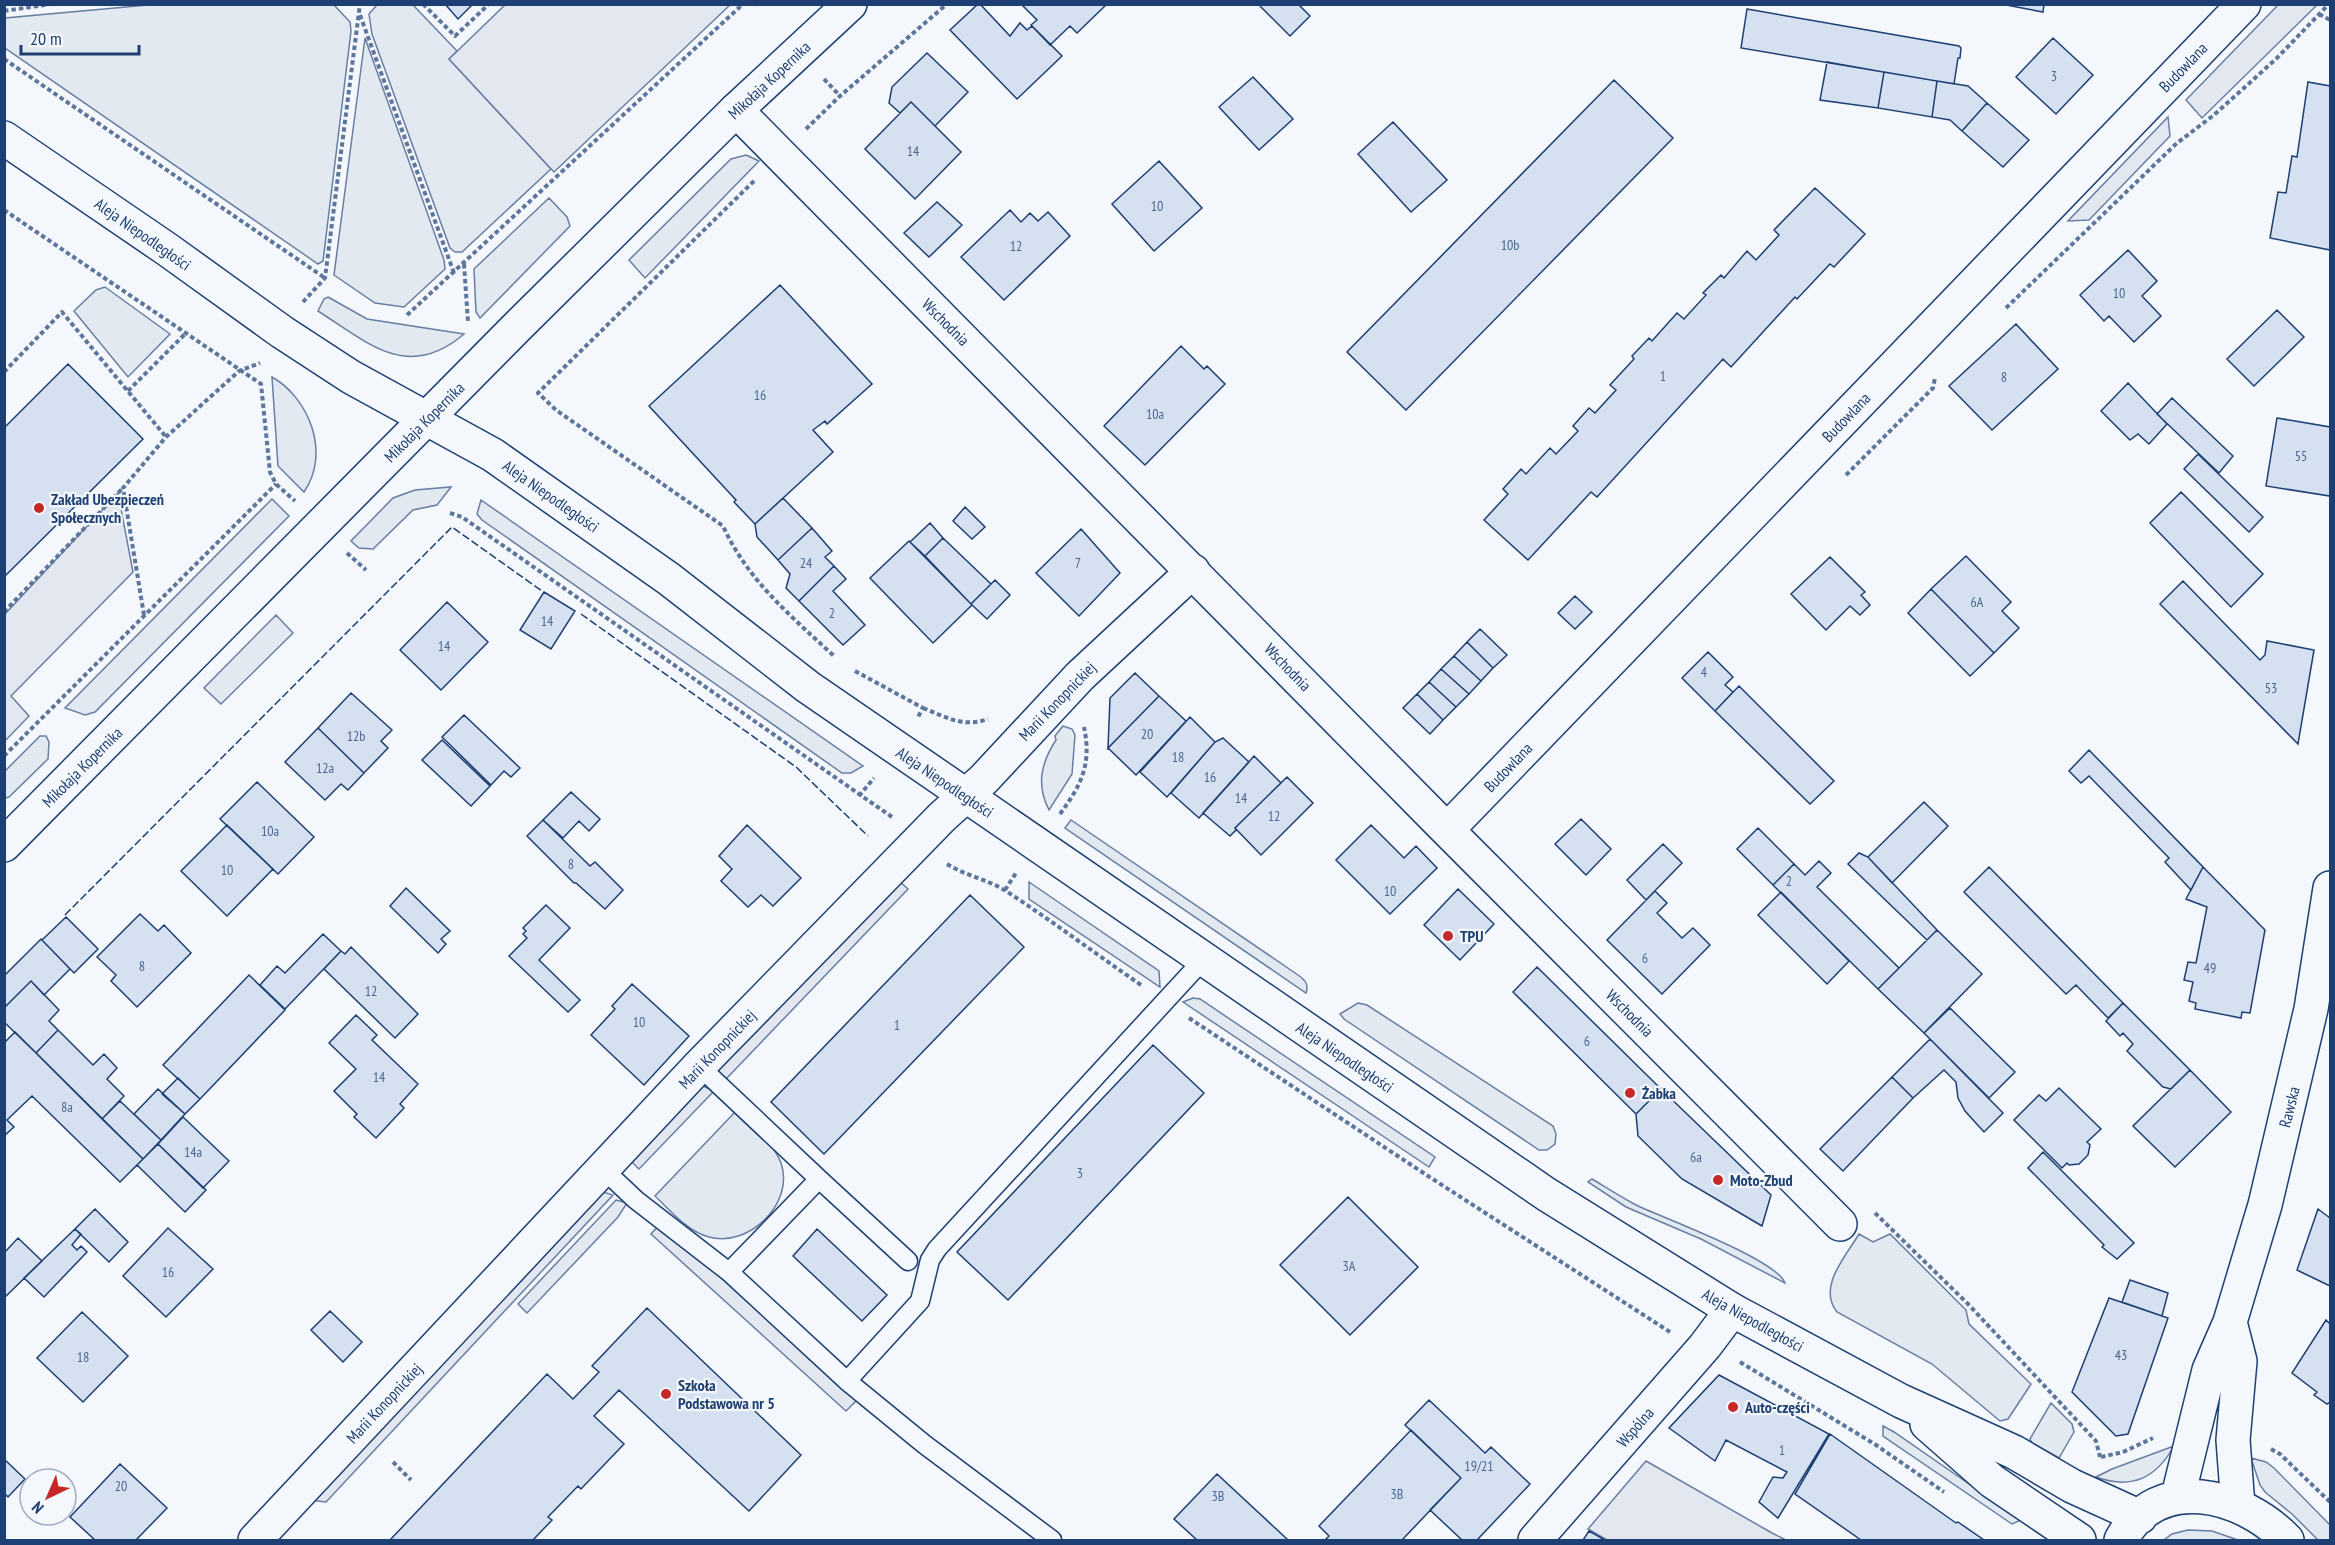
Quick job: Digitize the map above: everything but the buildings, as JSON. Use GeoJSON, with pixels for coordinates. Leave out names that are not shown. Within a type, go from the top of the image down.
{"type":"FeatureCollection","features":[{"type":"Feature","properties":{"kind":"street","name":"Mikołaja Kopernika"},"geometry":{"type":"LineString","coordinates":[[4,845],[429,419],[510,334],[736,110],[850,4]]}},
{"type":"Feature","properties":{"kind":"street","name":"Budowlana"},"geometry":{"type":"LineString","coordinates":[[1447,830],[2244,4]]}},
{"type":"Feature","properties":{"kind":"street","name":"Wschodnia"},"geometry":{"type":"LineString","coordinates":[[736,110],[1447,830],[1840,1224]]}},
{"type":"Feature","properties":{"kind":"street","name":"Aleja Niepodległości"},"geometry":{"type":"LineString","coordinates":[[4,138],[168,250],[282,332],[351,377],[493,455],[669,579],[808,687],[1546,1194],[1732,1310],[1901,1401],[2014,1452],[2072,1486],[2131,1529]]}},
{"type":"Feature","properties":{"kind":"street","name":"Marii Konopnickiej"},"geometry":{"type":"LineString","coordinates":[[255,1540],[699,1066],[984,779],[1060,696],[1193,571]]}},
{"type":"Feature","properties":{"kind":"street","name":"Rawska"},"geometry":{"type":"LineString","coordinates":[[2178,1496],[2209,1370],[2230,1322],[2265,1205],[2302,1052],[2331,888]]}},
{"type":"Feature","properties":{"kind":"street","name":"Wspólna"},"geometry":{"type":"LineString","coordinates":[[1535,1540],[1706,1346],[1732,1310]]}},
{"type":"Feature","properties":{"kind":"street"},"geometry":{"type":"LineString","coordinates":[[2230,1322],[2240,1361],[2233,1440],[2238,1506]]}},
{"type":"Feature","properties":{"kind":"street","name":"Aleja Niepodległości"},"geometry":{"type":"LineString","coordinates":[[1901,1401],[1992,1481],[2079,1540]]}},
{"type":"Feature","properties":{"kind":"street"},"geometry":{"type":"LineString","coordinates":[[2131,1529],[2161,1503],[2178,1496],[2209,1497],[2238,1506],[2268,1524],[2288,1540]]}},
{"type":"Feature","properties":{"kind":"lane"},"geometry":{"type":"LineString","coordinates":[[847,1381],[920,1301],[930,1260],[937,1249],[1203,960]]}},
{"type":"Feature","properties":{"kind":"lane"},"geometry":{"type":"LineString","coordinates":[[699,1066],[908,1261]]}},
{"type":"Feature","properties":{"kind":"lane"},"geometry":{"type":"LineString","coordinates":[[603,1169],[636,1200],[729,1272],[847,1381],[924,1444],[1052,1540]]}},
{"type":"Feature","properties":{"kind":"lane"},"geometry":{"type":"LineString","coordinates":[[729,1272],[819,1179]]}},
{"type":"Feature","properties":{"kind":"path"},"geometry":{"type":"LineString","coordinates":[[4,11],[57,4]]}},
{"type":"Feature","properties":{"kind":"path"},"geometry":{"type":"LineString","coordinates":[[303,302],[325,278],[360,4]]}},
{"type":"Feature","properties":{"kind":"path"},"geometry":{"type":"LineString","coordinates":[[423,4],[455,36],[489,4]]}},
{"type":"Feature","properties":{"kind":"path"},"geometry":{"type":"LineString","coordinates":[[407,315],[743,4]]}},
{"type":"Feature","properties":{"kind":"path"},"geometry":{"type":"LineString","coordinates":[[838,661],[778,604],[743,564],[723,526],[556,410],[538,393],[782,156],[840,96],[947,4]]}},
{"type":"Feature","properties":{"kind":"path"},"geometry":{"type":"LineString","coordinates":[[2002,313],[2177,142],[2214,115],[2329,4]]}},
{"type":"Feature","properties":{"kind":"path"},"geometry":{"type":"LineString","coordinates":[[360,14],[454,273]]}},
{"type":"Feature","properties":{"kind":"path"},"geometry":{"type":"LineString","coordinates":[[2319,14],[2331,20]]}},
{"type":"Feature","properties":{"kind":"path"},"geometry":{"type":"LineString","coordinates":[[4,59],[325,278]]}},
{"type":"Feature","properties":{"kind":"path"},"geometry":{"type":"LineString","coordinates":[[817,72],[840,96]]}},
{"type":"Feature","properties":{"kind":"path"},"geometry":{"type":"LineString","coordinates":[[4,210],[261,384],[270,472],[276,484],[300,506]]}},
{"type":"Feature","properties":{"kind":"path"},"geometry":{"type":"LineString","coordinates":[[464,264],[468,325]]}},
{"type":"Feature","properties":{"kind":"path"},"geometry":{"type":"LineString","coordinates":[[4,372],[62,312],[166,437]]}},
{"type":"Feature","properties":{"kind":"path"},"geometry":{"type":"LineString","coordinates":[[128,391],[185,334]]}},
{"type":"Feature","properties":{"kind":"path"},"geometry":{"type":"LineString","coordinates":[[4,612],[123,488],[166,437],[239,370],[260,363]]}},
{"type":"Feature","properties":{"kind":"path"},"geometry":{"type":"LineString","coordinates":[[1840,480],[1933,388],[1935,377],[1943,369]]}},
{"type":"Feature","properties":{"kind":"path"},"geometry":{"type":"LineString","coordinates":[[4,756],[276,484]]}},
{"type":"Feature","properties":{"kind":"path"},"geometry":{"type":"LineString","coordinates":[[123,488],[144,615]]}},
{"type":"Feature","properties":{"kind":"path"},"geometry":{"type":"LineString","coordinates":[[450,513],[462,517],[778,736],[859,796],[897,820]]}},
{"type":"Feature","properties":{"kind":"path"},"geometry":{"type":"LineString","coordinates":[[340,547],[366,570]]}},
{"type":"Feature","properties":{"kind":"path"},"geometry":{"type":"LineString","coordinates":[[847,666],[924,708],[960,722],[973,724],[997,713]]}},
{"type":"Feature","properties":{"kind":"path"},"geometry":{"type":"LineString","coordinates":[[1059,816],[1078,790],[1084,777],[1085,763],[1085,730],[1080,718],[1060,696]]}},
{"type":"Feature","properties":{"kind":"path"},"geometry":{"type":"LineString","coordinates":[[913,723],[924,708]]}},
{"type":"Feature","properties":{"kind":"path"},"geometry":{"type":"LineString","coordinates":[[859,796],[880,772]]}},
{"type":"Feature","properties":{"kind":"path"},"geometry":{"type":"LineString","coordinates":[[937,858],[968,876],[980,878],[1005,890],[1165,1002],[1666,1330]]}},
{"type":"Feature","properties":{"kind":"path"},"geometry":{"type":"LineString","coordinates":[[1005,890],[1020,867]]}},
{"type":"Feature","properties":{"kind":"path"},"geometry":{"type":"LineString","coordinates":[[1873,1210],[1969,1305],[2096,1441],[2100,1457]]}},
{"type":"Feature","properties":{"kind":"path"},"geometry":{"type":"LineString","coordinates":[[1738,1361],[1876,1445]]}},
{"type":"Feature","properties":{"kind":"path"},"geometry":{"type":"LineString","coordinates":[[2094,1459],[2123,1452],[2156,1437]]}},
{"type":"Feature","properties":{"kind":"path"},"geometry":{"type":"LineString","coordinates":[[2268,1447],[2280,1454],[2331,1502]]}},
{"type":"Feature","properties":{"kind":"path"},"geometry":{"type":"LineString","coordinates":[[393,1462],[411,1480]]}},
{"type":"Feature","properties":{"kind":"shaded area"},"geometry":{"type":"Polygon","coordinates":[[[506,4],[730,5],[554,172],[449,59],[506,4]]]}},
{"type":"Feature","properties":{"kind":"shaded area"},"geometry":{"type":"Polygon","coordinates":[[[2279,4],[2317,5],[2202,118],[2186,100],[2279,4]]]}},
{"type":"Feature","properties":{"kind":"shaded area"},"geometry":{"type":"Polygon","coordinates":[[[148,5],[334,5],[350,22],[351,31],[323,261],[318,264],[5,48],[5,18],[148,5]]]}},
{"type":"Feature","properties":{"kind":"shaded area"},"geometry":{"type":"Polygon","coordinates":[[[377,5],[413,5],[457,51],[449,59],[551,169],[462,252],[455,252],[450,248],[372,34],[369,14],[377,5]]]}},
{"type":"Feature","properties":{"kind":"shaded area"},"geometry":{"type":"Polygon","coordinates":[[[365,38],[444,260],[445,269],[404,307],[375,303],[334,275],[365,38]]]}},
{"type":"Feature","properties":{"kind":"shaded area"},"geometry":{"type":"Polygon","coordinates":[[[2168,117],[2170,136],[2089,220],[2068,221],[2168,117]]]}},
{"type":"Feature","properties":{"kind":"shaded area"},"geometry":{"type":"Polygon","coordinates":[[[746,155],[759,161],[645,278],[629,260],[731,159],[746,155]]]}},
{"type":"Feature","properties":{"kind":"shaded area"},"geometry":{"type":"Polygon","coordinates":[[[549,198],[567,217],[570,226],[480,318],[476,312],[474,269],[549,198]]]}},
{"type":"Feature","properties":{"kind":"shaded area"},"geometry":{"type":"Polygon","coordinates":[[[105,287],[170,334],[128,377],[74,311],[96,290],[105,287]]]}},
{"type":"Feature","properties":{"kind":"shaded area"},"geometry":{"type":"Polygon","coordinates":[[[328,297],[367,319],[464,334],[444,348],[425,355],[406,356],[389,352],[371,345],[318,311],[324,299],[328,297]]]}},
{"type":"Feature","properties":{"kind":"shaded area"},"geometry":{"type":"Polygon","coordinates":[[[272,377],[296,398],[306,412],[312,428],[316,461],[312,477],[304,492],[278,466],[272,377]]]}},
{"type":"Feature","properties":{"kind":"shaded area"},"geometry":{"type":"Polygon","coordinates":[[[451,487],[437,505],[413,510],[373,549],[359,548],[351,541],[393,498],[415,490],[451,487]]]}},
{"type":"Feature","properties":{"kind":"shaded area"},"geometry":{"type":"Polygon","coordinates":[[[118,493],[133,572],[11,696],[29,716],[5,741],[5,614],[118,493]]]}},
{"type":"Feature","properties":{"kind":"shaded area"},"geometry":{"type":"Polygon","coordinates":[[[272,499],[289,516],[95,712],[85,715],[65,708],[272,499]]]}},
{"type":"Feature","properties":{"kind":"shaded area"},"geometry":{"type":"Polygon","coordinates":[[[481,500],[863,766],[851,773],[842,773],[482,520],[477,514],[481,500]]]}},
{"type":"Feature","properties":{"kind":"shaded area"},"geometry":{"type":"Polygon","coordinates":[[[276,615],[293,633],[221,704],[204,688],[276,615]]]}},
{"type":"Feature","properties":{"kind":"shaded area"},"geometry":{"type":"Polygon","coordinates":[[[1063,726],[1072,729],[1075,735],[1072,774],[1049,810],[1042,792],[1042,774],[1047,757],[1056,740],[1055,736],[1063,726]]]}},
{"type":"Feature","properties":{"kind":"shaded area"},"geometry":{"type":"Polygon","coordinates":[[[40,736],[46,736],[49,742],[48,759],[9,797],[5,798],[5,771],[40,736]]]}},
{"type":"Feature","properties":{"kind":"shaded area"},"geometry":{"type":"Polygon","coordinates":[[[1071,820],[1298,975],[1306,982],[1306,993],[1065,828],[1071,820]]]}},
{"type":"Feature","properties":{"kind":"shaded area"},"geometry":{"type":"Polygon","coordinates":[[[891,874],[908,889],[726,1079],[709,1063],[891,874]]]}},
{"type":"Feature","properties":{"kind":"shaded area"},"geometry":{"type":"Polygon","coordinates":[[[1029,882],[1159,971],[1160,987],[1029,899],[1029,882]]]}},
{"type":"Feature","properties":{"kind":"shaded area"},"geometry":{"type":"Polygon","coordinates":[[[1193,998],[1200,999],[1435,1157],[1429,1167],[1183,1002],[1193,998]]]}},
{"type":"Feature","properties":{"kind":"shaded area"},"geometry":{"type":"Polygon","coordinates":[[[1358,1003],[1367,1005],[1553,1126],[1556,1134],[1555,1144],[1547,1150],[1539,1150],[1344,1019],[1340,1014],[1358,1003]]]}},
{"type":"Feature","properties":{"kind":"shaded area"},"geometry":{"type":"Polygon","coordinates":[[[692,1081],[714,1091],[639,1169],[623,1153],[692,1081]]]}},
{"type":"Feature","properties":{"kind":"shaded area"},"geometry":{"type":"Polygon","coordinates":[[[736,1111],[762,1135],[777,1155],[784,1178],[781,1193],[775,1207],[753,1229],[739,1236],[724,1239],[709,1237],[687,1226],[655,1196],[736,1111]]]}},
{"type":"Feature","properties":{"kind":"shaded area"},"geometry":{"type":"Polygon","coordinates":[[[1592,1179],[1636,1205],[1741,1251],[1777,1273],[1785,1283],[1701,1239],[1626,1207],[1588,1182],[1592,1179]]]}},
{"type":"Feature","properties":{"kind":"shaded area"},"geometry":{"type":"Polygon","coordinates":[[[590,1188],[613,1195],[326,1502],[300,1499],[590,1188]]]}},
{"type":"Feature","properties":{"kind":"shaded area"},"geometry":{"type":"Polygon","coordinates":[[[616,1200],[627,1203],[618,1217],[527,1313],[518,1304],[616,1200]]]}},
{"type":"Feature","properties":{"kind":"shaded area"},"geometry":{"type":"Polygon","coordinates":[[[661,1223],[857,1400],[846,1411],[651,1234],[661,1223]]]}},
{"type":"Feature","properties":{"kind":"shaded area"},"geometry":{"type":"Polygon","coordinates":[[[1859,1234],[1873,1242],[1890,1234],[1966,1310],[1969,1324],[2031,1384],[2008,1419],[2000,1421],[1932,1364],[1837,1312],[1830,1292],[1832,1282],[1841,1262],[1859,1234]]]}},
{"type":"Feature","properties":{"kind":"shaded area"},"geometry":{"type":"Polygon","coordinates":[[[2051,1403],[2072,1424],[2074,1432],[2059,1458],[2032,1443],[2030,1439],[2051,1403]]]}},
{"type":"Feature","properties":{"kind":"shaded area"},"geometry":{"type":"Polygon","coordinates":[[[1883,1426],[2021,1520],[2012,1524],[1883,1436],[1883,1426]]]}},
{"type":"Feature","properties":{"kind":"shaded area"},"geometry":{"type":"Polygon","coordinates":[[[2174,1446],[2159,1466],[2142,1478],[2121,1482],[2096,1477],[2112,1469],[2174,1446]]]}},
{"type":"Feature","properties":{"kind":"shaded area"},"geometry":{"type":"Polygon","coordinates":[[[2251,1458],[2266,1462],[2274,1468],[2330,1525],[2330,1540],[2318,1540],[2292,1514],[2265,1492],[2260,1485],[2251,1458]]]}},
{"type":"Feature","properties":{"kind":"shaded area"},"geometry":{"type":"Polygon","coordinates":[[[1646,1461],[1786,1540],[1607,1540],[1588,1529],[1646,1461]]]}},
{"type":"Feature","properties":{"kind":"shaded area"},"geometry":{"type":"Polygon","coordinates":[[[2188,1530],[2212,1531],[2238,1540],[2164,1540],[2172,1534],[2188,1530]]]}},
{"type":"Feature","properties":{"kind":"fence"},"geometry":{"type":"LineString","coordinates":[[65,915],[452,527],[542,591]]}},
{"type":"Feature","properties":{"kind":"fence"},"geometry":{"type":"LineString","coordinates":[[581,614],[796,767],[868,836]]}},
{"type":"Feature","properties":{"kind":"place","name":"Zakład Ubezpieczeń Społecznych"},"geometry":{"type":"Point","coordinates":[39,508]}},
{"type":"Feature","properties":{"kind":"place","name":"TPU"},"geometry":{"type":"Point","coordinates":[1448,936]}},
{"type":"Feature","properties":{"kind":"place","name":"Żabka"},"geometry":{"type":"Point","coordinates":[1630,1093]}},
{"type":"Feature","properties":{"kind":"place","name":"Moto-Zbud"},"geometry":{"type":"Point","coordinates":[1718,1180]}},
{"type":"Feature","properties":{"kind":"place","name":"Szkoła Podstawowa nr 5"},"geometry":{"type":"Point","coordinates":[666,1394]}},
{"type":"Feature","properties":{"kind":"place","name":"Auto-części"},"geometry":{"type":"Point","coordinates":[1733,1407]}}]}
